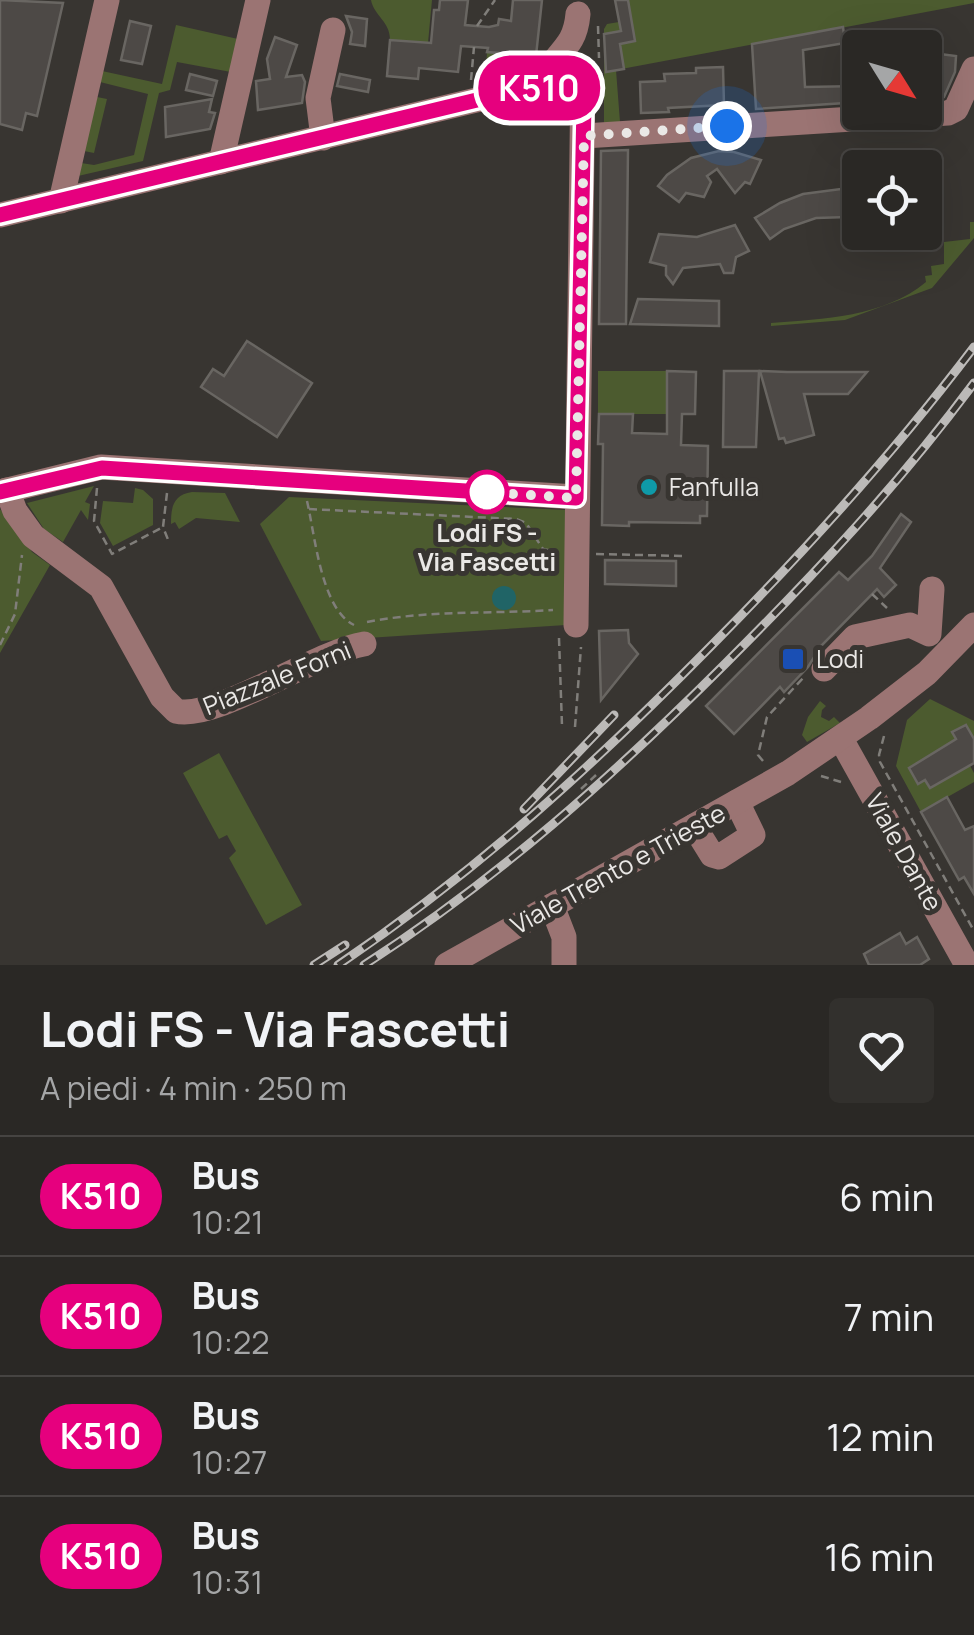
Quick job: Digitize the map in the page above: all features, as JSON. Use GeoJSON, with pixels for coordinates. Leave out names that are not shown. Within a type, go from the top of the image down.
{"type":"FeatureCollection","features":[{"type":"Feature","properties":{"kind":"street"},"geometry":{"type":"LineString","coordinates":[[61,201],[108,0]]}},
{"type":"Feature","properties":{"kind":"street"},"geometry":{"type":"LineString","coordinates":[[221,162],[258,0]]}},
{"type":"Feature","properties":{"kind":"street"},"geometry":{"type":"LineString","coordinates":[[576,617],[584,136],[570,77],[578,7]]}},
{"type":"Feature","properties":{"kind":"street"},"geometry":{"type":"LineString","coordinates":[[323,138],[318,98],[333,30]]}},
{"type":"Feature","properties":{"kind":"street"},"geometry":{"type":"LineString","coordinates":[[584,136],[930,114],[956,109],[974,68]]}},
{"type":"Feature","properties":{"kind":"street"},"geometry":{"type":"LineString","coordinates":[[0,215],[570,77]]}},
{"type":"Feature","properties":{"kind":"street"},"geometry":{"type":"LineString","coordinates":[[3,491],[102,468],[576,498]]}},
{"type":"Feature","properties":{"kind":"street","name":"Piazzale Forni"},"geometry":{"type":"LineString","coordinates":[[3,491],[25,526],[50,551],[101,587],[162,697],[176,711],[192,712],[236,698],[338,650],[364,644]]}},
{"type":"Feature","properties":{"kind":"street"},"geometry":{"type":"LineString","coordinates":[[816,671],[855,637],[910,625],[929,634],[932,588]]}},
{"type":"Feature","properties":{"kind":"street"},"geometry":{"type":"LineString","coordinates":[[843,743],[876,728],[974,625]]}},
{"type":"Feature","properties":{"kind":"street"},"geometry":{"type":"LineString","coordinates":[[843,743],[926,673]]}},
{"type":"Feature","properties":{"kind":"street","name":"Viale Trento e Trieste"},"geometry":{"type":"LineString","coordinates":[[447,965],[843,743]]}},
{"type":"Feature","properties":{"kind":"street","name":"Viale Dante"},"geometry":{"type":"LineString","coordinates":[[843,743],[968,965]]}},
{"type":"Feature","properties":{"kind":"street"},"geometry":{"type":"LineString","coordinates":[[694,826],[712,855],[720,858],[753,835],[737,802]]}},
{"type":"Feature","properties":{"kind":"street"},"geometry":{"type":"LineString","coordinates":[[552,906],[564,936],[564,965]]}},
{"type":"Feature","properties":{"kind":"path"},"geometry":{"type":"LineString","coordinates":[[477,26],[496,0]]}},
{"type":"Feature","properties":{"kind":"path"},"geometry":{"type":"LineString","coordinates":[[471,81],[474,47]]}},
{"type":"Feature","properties":{"kind":"path"},"geometry":{"type":"LineString","coordinates":[[98,478],[94,521],[112,554],[163,527]]}},
{"type":"Feature","properties":{"kind":"path"},"geometry":{"type":"LineString","coordinates":[[306,498],[326,586],[350,624],[440,612],[576,617]]}},
{"type":"Feature","properties":{"kind":"path"},"geometry":{"type":"LineString","coordinates":[[166,504],[163,527],[170,542]]}},
{"type":"Feature","properties":{"kind":"path"},"geometry":{"type":"LineString","coordinates":[[309,509],[516,519],[526,523],[542,549],[685,556]]}},
{"type":"Feature","properties":{"kind":"path"},"geometry":{"type":"LineString","coordinates":[[0,645],[15,614],[25,526]]}},
{"type":"Feature","properties":{"kind":"path"},"geometry":{"type":"LineString","coordinates":[[872,594],[885,607]]}},
{"type":"Feature","properties":{"kind":"path"},"geometry":{"type":"LineString","coordinates":[[562,726],[558,633],[576,617]]}},
{"type":"Feature","properties":{"kind":"path"},"geometry":{"type":"LineString","coordinates":[[575,726],[582,633],[576,617]]}},
{"type":"Feature","properties":{"kind":"path"},"geometry":{"type":"LineString","coordinates":[[780,778],[758,755],[764,725],[816,671]]}},
{"type":"Feature","properties":{"kind":"path"},"geometry":{"type":"LineString","coordinates":[[876,728],[884,737],[880,762],[974,931]]}},
{"type":"Feature","properties":{"kind":"path"},"geometry":{"type":"LineString","coordinates":[[581,789],[596,775]]}},
{"type":"Feature","properties":{"kind":"path"},"geometry":{"type":"LineString","coordinates":[[816,776],[842,783]]}},
{"type":"Feature","properties":{"kind":"green space"},"geometry":{"type":"Polygon","coordinates":[[[371,0],[432,0],[428,43],[390,40],[371,0]]]}},
{"type":"Feature","properties":{"kind":"green space"},"geometry":{"type":"Polygon","coordinates":[[[615,0],[974,3],[616,70],[620,122],[604,123],[604,29],[607,24],[619,22],[615,0]]]}},
{"type":"Feature","properties":{"kind":"green space"},"geometry":{"type":"Polygon","coordinates":[[[176,25],[238,39],[231,72],[177,62],[170,90],[159,93],[143,161],[78,176],[81,163],[94,165],[134,155],[148,94],[100,82],[102,71],[162,84],[176,25]]]}},
{"type":"Feature","properties":{"kind":"green space"},"geometry":{"type":"Polygon","coordinates":[[[487,52],[510,54],[509,64],[518,65],[517,69],[490,75],[486,68],[487,52]]]}},
{"type":"Feature","properties":{"kind":"green space"},"geometry":{"type":"Polygon","coordinates":[[[97,97],[107,99],[94,153],[84,151],[97,97]]]}},
{"type":"Feature","properties":{"kind":"green space"},"geometry":{"type":"Polygon","coordinates":[[[970,222],[974,222],[974,238],[932,288],[845,320],[771,326],[852,314],[909,294],[926,282],[925,276],[932,275],[931,266],[944,264],[944,242],[970,239],[970,222]]]}},
{"type":"Feature","properties":{"kind":"green space"},"geometry":{"type":"Polygon","coordinates":[[[598,371],[667,371],[667,414],[598,414],[598,371]]]}},
{"type":"Feature","properties":{"kind":"green space"},"geometry":{"type":"Polygon","coordinates":[[[94,486],[85,502],[90,504],[88,520],[81,510],[63,542],[44,529],[27,503],[94,486]]]}},
{"type":"Feature","properties":{"kind":"green space"},"geometry":{"type":"Polygon","coordinates":[[[135,488],[153,499],[153,525],[113,546],[100,523],[103,501],[133,503],[135,488]]]}},
{"type":"Feature","properties":{"kind":"green space"},"geometry":{"type":"Polygon","coordinates":[[[192,492],[225,493],[240,522],[196,518],[179,529],[175,522],[171,524],[174,503],[192,492]]]}},
{"type":"Feature","properties":{"kind":"green space"},"geometry":{"type":"Polygon","coordinates":[[[289,497],[566,510],[566,625],[321,641],[260,524],[289,497]]]}},
{"type":"Feature","properties":{"kind":"green space"},"geometry":{"type":"Polygon","coordinates":[[[0,509],[32,552],[50,565],[0,653],[0,509]]]}},
{"type":"Feature","properties":{"kind":"green space"},"geometry":{"type":"Polygon","coordinates":[[[930,699],[974,721],[974,739],[966,725],[952,733],[974,773],[974,782],[921,812],[896,766],[907,720],[930,699]]]}},
{"type":"Feature","properties":{"kind":"green space"},"geometry":{"type":"Polygon","coordinates":[[[820,701],[826,706],[821,717],[829,721],[834,717],[840,723],[807,742],[802,735],[808,717],[820,701]]]}},
{"type":"Feature","properties":{"kind":"green space"},"geometry":{"type":"Polygon","coordinates":[[[219,753],[302,905],[266,925],[229,858],[236,851],[227,835],[219,839],[183,773],[219,753]]]}},
{"type":"Feature","properties":{"kind":"water"},"geometry":{"type":"Polygon","coordinates":[[[504,586],[516,598],[504,610],[492,598],[504,586]]]}},
{"type":"Feature","properties":{"kind":"building"},"geometry":{"type":"Polygon","coordinates":[[[0,0],[63,3],[37,116],[26,113],[22,130],[0,124],[0,0]]]}},
{"type":"Feature","properties":{"kind":"building"},"geometry":{"type":"Polygon","coordinates":[[[440,0],[468,0],[465,25],[489,27],[498,25],[499,19],[511,21],[513,0],[542,0],[536,56],[461,46],[458,72],[419,68],[418,79],[387,76],[390,40],[431,43],[434,10],[439,10],[440,0]]]}},
{"type":"Feature","properties":{"kind":"building"},"geometry":{"type":"Polygon","coordinates":[[[615,0],[628,0],[635,41],[620,44],[624,69],[606,72],[604,34],[621,31],[615,0]]]}},
{"type":"Feature","properties":{"kind":"building"},"geometry":{"type":"Polygon","coordinates":[[[346,16],[367,19],[365,46],[350,44],[352,32],[346,16]]]}},
{"type":"Feature","properties":{"kind":"building"},"geometry":{"type":"Polygon","coordinates":[[[130,21],[151,26],[142,64],[121,60],[130,21]]]}},
{"type":"Feature","properties":{"kind":"building"},"geometry":{"type":"Polygon","coordinates":[[[843,27],[842,44],[803,50],[805,87],[842,86],[842,103],[756,109],[752,44],[843,27]]]}},
{"type":"Feature","properties":{"kind":"building"},"geometry":{"type":"Polygon","coordinates":[[[275,37],[297,45],[286,77],[302,75],[302,103],[258,110],[256,81],[270,79],[267,59],[275,37]]]}},
{"type":"Feature","properties":{"kind":"building"},"geometry":{"type":"Polygon","coordinates":[[[942,54],[956,56],[955,72],[944,97],[942,54]]]}},
{"type":"Feature","properties":{"kind":"building"},"geometry":{"type":"Polygon","coordinates":[[[723,67],[724,105],[641,113],[640,82],[665,81],[664,74],[696,73],[696,68],[723,67]]]}},
{"type":"Feature","properties":{"kind":"building"},"geometry":{"type":"Polygon","coordinates":[[[190,74],[217,81],[213,96],[186,90],[190,74]]]}},
{"type":"Feature","properties":{"kind":"building"},"geometry":{"type":"Polygon","coordinates":[[[340,74],[370,80],[368,92],[337,86],[340,74]]]}},
{"type":"Feature","properties":{"kind":"building"},"geometry":{"type":"Polygon","coordinates":[[[212,99],[209,112],[215,113],[210,129],[166,137],[165,107],[212,99]]]}},
{"type":"Feature","properties":{"kind":"building"},"geometry":{"type":"Polygon","coordinates":[[[628,150],[626,324],[599,324],[601,151],[628,150]]]}},
{"type":"Feature","properties":{"kind":"building"},"geometry":{"type":"Polygon","coordinates":[[[719,151],[761,160],[750,184],[745,182],[735,193],[717,169],[707,176],[711,182],[704,197],[686,193],[679,202],[658,186],[691,158],[719,151]]]}},
{"type":"Feature","properties":{"kind":"building"},"geometry":{"type":"Polygon","coordinates":[[[842,189],[842,217],[816,218],[784,229],[770,239],[755,218],[803,194],[842,189]]]}},
{"type":"Feature","properties":{"kind":"building"},"geometry":{"type":"Polygon","coordinates":[[[735,225],[749,251],[736,257],[733,273],[724,273],[720,264],[683,268],[673,284],[666,275],[666,266],[650,262],[659,234],[697,237],[735,225]]]}},
{"type":"Feature","properties":{"kind":"building"},"geometry":{"type":"Polygon","coordinates":[[[638,299],[719,301],[719,326],[630,324],[638,299]]]}},
{"type":"Feature","properties":{"kind":"building"},"geometry":{"type":"Polygon","coordinates":[[[247,341],[312,383],[277,437],[201,387],[213,369],[224,376],[247,341]]]}},
{"type":"Feature","properties":{"kind":"building"},"geometry":{"type":"Polygon","coordinates":[[[667,371],[696,372],[695,414],[682,414],[681,445],[708,446],[707,516],[700,516],[700,523],[602,525],[603,444],[598,444],[599,414],[633,414],[632,433],[667,434],[667,371]]]}},
{"type":"Feature","properties":{"kind":"building"},"geometry":{"type":"Polygon","coordinates":[[[724,371],[759,371],[756,447],[723,447],[724,371]]]}},
{"type":"Feature","properties":{"kind":"building"},"geometry":{"type":"Polygon","coordinates":[[[760,371],[867,372],[848,394],[804,394],[814,435],[786,443],[784,438],[779,439],[760,371]]]}},
{"type":"Feature","properties":{"kind":"building"},"geometry":{"type":"Polygon","coordinates":[[[901,514],[911,522],[880,568],[896,585],[884,597],[877,589],[821,646],[808,667],[784,692],[780,687],[734,734],[706,706],[839,572],[848,580],[872,556],[901,514]]]}},
{"type":"Feature","properties":{"kind":"building"},"geometry":{"type":"Polygon","coordinates":[[[605,560],[676,561],[676,586],[605,584],[605,560]]]}},
{"type":"Feature","properties":{"kind":"building"},"geometry":{"type":"Polygon","coordinates":[[[628,630],[629,643],[638,654],[601,700],[599,631],[628,630]]]}},
{"type":"Feature","properties":{"kind":"building"},"geometry":{"type":"Polygon","coordinates":[[[966,725],[974,739],[974,763],[930,788],[925,780],[918,784],[909,768],[956,739],[952,732],[966,725]]]}},
{"type":"Feature","properties":{"kind":"building"},"geometry":{"type":"Polygon","coordinates":[[[947,797],[965,830],[974,826],[974,894],[964,877],[959,880],[921,812],[947,797]]]}},
{"type":"Feature","properties":{"kind":"building"},"geometry":{"type":"Polygon","coordinates":[[[900,933],[906,944],[917,937],[929,959],[920,965],[869,965],[864,954],[900,933]]]}},
{"type":"Feature","properties":{"kind":"railway"},"geometry":{"type":"LineString","coordinates":[[338,965],[487,854],[669,689],[848,500],[974,347]]}},
{"type":"Feature","properties":{"kind":"railway"},"geometry":{"type":"LineString","coordinates":[[364,965],[508,861],[684,705],[855,528],[974,383]]}},
{"type":"Feature","properties":{"kind":"railway"},"geometry":{"type":"LineString","coordinates":[[524,809],[614,715]]}},
{"type":"Feature","properties":{"kind":"railway"},"geometry":{"type":"LineString","coordinates":[[314,965],[345,945]]}},
{"type":"Feature","properties":{"kind":"bus line","name":"K510"},"geometry":{"type":"LineString","coordinates":[[0,215],[510,92],[559,84],[572,88],[584,104],[576,498],[102,468],[0,492]]}},
{"type":"Feature","properties":{"kind":"place","name":"Fanfulla"},"geometry":{"type":"Point","coordinates":[649,487]}},
{"type":"Feature","properties":{"kind":"place","name":"Lodi FS - Via Fascetti"},"geometry":{"type":"Point","coordinates":[487,492]}},
{"type":"Feature","properties":{"kind":"place","name":"Lodi"},"geometry":{"type":"Point","coordinates":[793,659]}},
{"type":"Feature","properties":{"kind":"route"},"geometry":{"type":"LineString","coordinates":[[487,492],[482,492],[576,498],[584,136],[727,126]]}}]}
